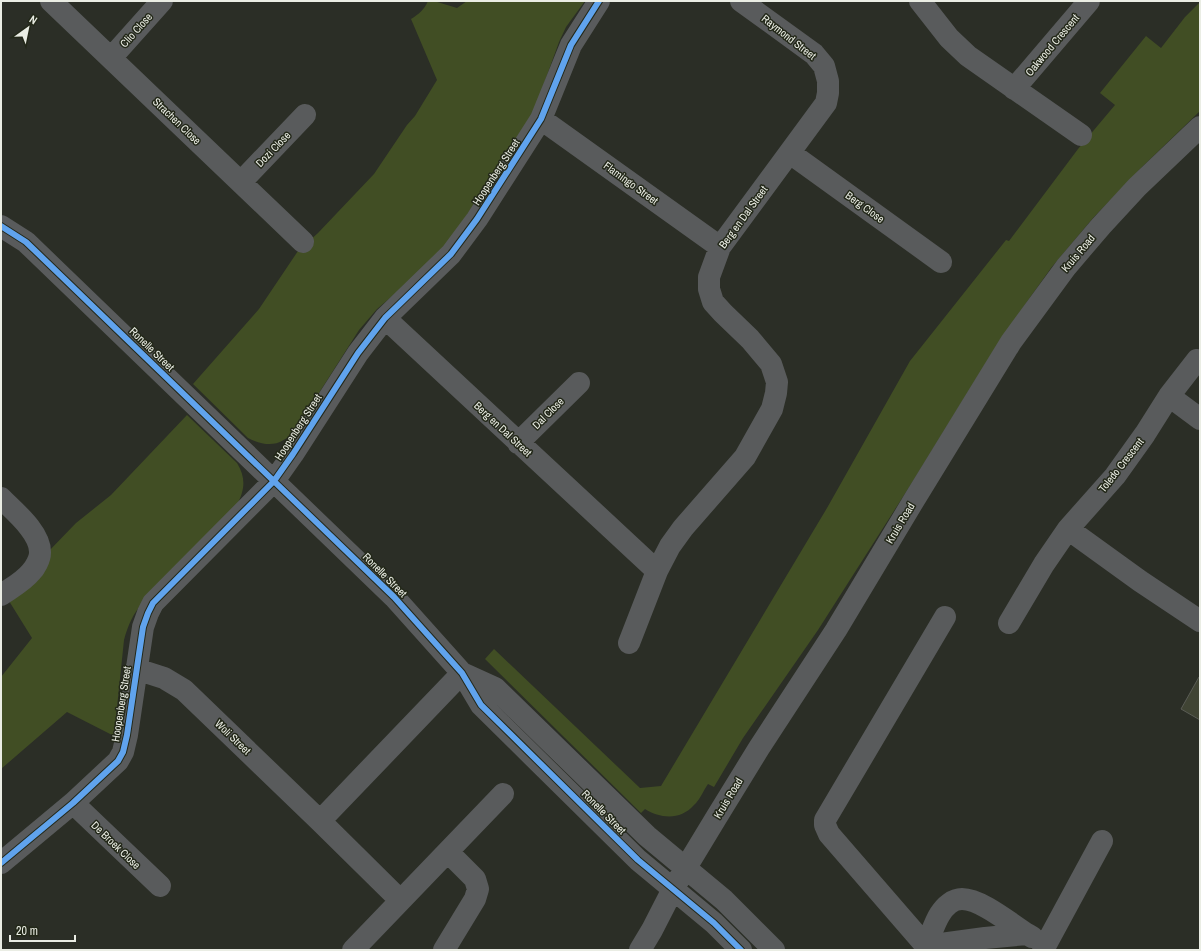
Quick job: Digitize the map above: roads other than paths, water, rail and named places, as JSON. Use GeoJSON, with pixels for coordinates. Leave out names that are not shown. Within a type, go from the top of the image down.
{"type":"FeatureCollection","features":[{"type":"Feature","properties":{"kind":"street","name":"Strachen Close"},"geometry":{"type":"LineString","coordinates":[[51,1],[303,242]]}},
{"type":"Feature","properties":{"kind":"street","name":"Clio Close"},"geometry":{"type":"LineString","coordinates":[[111,58],[162,1]]}},
{"type":"Feature","properties":{"kind":"street","name":"Hoopenberg Street"},"geometry":{"type":"LineString","coordinates":[[1,863],[72,803],[118,760],[123,752],[127,735],[143,627],[153,603],[274,481],[358,353],[385,318],[450,254],[477,219],[541,119],[571,45],[599,1]]}},
{"type":"Feature","properties":{"kind":"street","name":"Raymond Street"},"geometry":{"type":"LineString","coordinates":[[741,1],[814,54],[824,66],[828,81]]}},
{"type":"Feature","properties":{"kind":"street"},"geometry":{"type":"LineString","coordinates":[[920,1],[949,38],[968,56],[1081,135]]}},
{"type":"Feature","properties":{"kind":"street","name":"Oakwood Crescent"},"geometry":{"type":"LineString","coordinates":[[1014,89],[1089,1]]}},
{"type":"Feature","properties":{"kind":"street","name":"Berg en Dal Street"},"geometry":{"type":"LineString","coordinates":[[630,643],[657,571],[670,546],[683,528],[745,457],[772,409],[777,382],[771,364],[750,339],[723,314],[713,302],[709,289],[709,277],[720,247],[826,103],[828,81]]}},
{"type":"Feature","properties":{"kind":"street","name":"Dozi Close"},"geometry":{"type":"LineString","coordinates":[[241,182],[305,115]]}},
{"type":"Feature","properties":{"kind":"street","name":"Flamingo Street"},"geometry":{"type":"LineString","coordinates":[[541,119],[720,247]]}},
{"type":"Feature","properties":{"kind":"street","name":"Kruis Road"},"geometry":{"type":"LineString","coordinates":[[640,950],[673,889],[758,748],[836,630],[995,367],[1029,316],[1066,267],[1114,212],[1137,187],[1200,127]]}},
{"type":"Feature","properties":{"kind":"street","name":"Berg Close"},"geometry":{"type":"LineString","coordinates":[[790,152],[940,262]]}},
{"type":"Feature","properties":{"kind":"street","name":"Ronelle Street"},"geometry":{"type":"LineString","coordinates":[[1,226],[26,242],[394,597],[462,673],[481,705],[638,860],[714,923],[741,950]]}},
{"type":"Feature","properties":{"kind":"street","name":"Berg en Dal Street"},"geometry":{"type":"LineString","coordinates":[[385,318],[657,571]]}},
{"type":"Feature","properties":{"kind":"street","name":"Toledo Crescent"},"geometry":{"type":"LineString","coordinates":[[1009,623],[1044,564],[1068,529],[1115,476],[1169,396],[1197,360]]}},
{"type":"Feature","properties":{"kind":"street","name":"Dal Close"},"geometry":{"type":"LineString","coordinates":[[518,443],[578,383]]}},
{"type":"Feature","properties":{"kind":"street"},"geometry":{"type":"LineString","coordinates":[[1169,396],[1200,419]]}},
{"type":"Feature","properties":{"kind":"street"},"geometry":{"type":"LineString","coordinates":[[1,498],[31,528],[38,542],[40,553],[37,563],[31,573],[1,595]]}},
{"type":"Feature","properties":{"kind":"street"},"geometry":{"type":"LineString","coordinates":[[1068,529],[1140,581],[1200,621]]}},
{"type":"Feature","properties":{"kind":"street"},"geometry":{"type":"LineString","coordinates":[[925,948],[829,834],[825,825],[825,820],[945,617]]}},
{"type":"Feature","properties":{"kind":"street","name":"Woli Street"},"geometry":{"type":"LineString","coordinates":[[136,669],[164,678],[184,690],[400,900]]}},
{"type":"Feature","properties":{"kind":"street"},"geometry":{"type":"LineString","coordinates":[[320,821],[462,673]]}},
{"type":"Feature","properties":{"kind":"street","name":"Ronelle Street"},"geometry":{"type":"LineString","coordinates":[[462,673],[496,688],[648,836],[724,900],[774,950]]}},
{"type":"Feature","properties":{"kind":"street"},"geometry":{"type":"LineString","coordinates":[[352,950],[503,794]]}},
{"type":"Feature","properties":{"kind":"street","name":"De Broek Close"},"geometry":{"type":"LineString","coordinates":[[72,803],[160,886]]}},
{"type":"Feature","properties":{"kind":"street"},"geometry":{"type":"LineString","coordinates":[[925,948],[940,913],[947,905],[955,900],[963,899],[984,906],[1027,934],[1045,948],[1102,841]]}},
{"type":"Feature","properties":{"kind":"street"},"geometry":{"type":"LineString","coordinates":[[444,950],[475,899],[478,889],[475,879],[448,852]]}},
{"type":"Feature","properties":{"kind":"street"},"geometry":{"type":"LineString","coordinates":[[982,944],[984,906]]}},
{"type":"Feature","properties":{"kind":"street"},"geometry":{"type":"LineString","coordinates":[[925,948],[982,944],[1027,934]]}}]}
